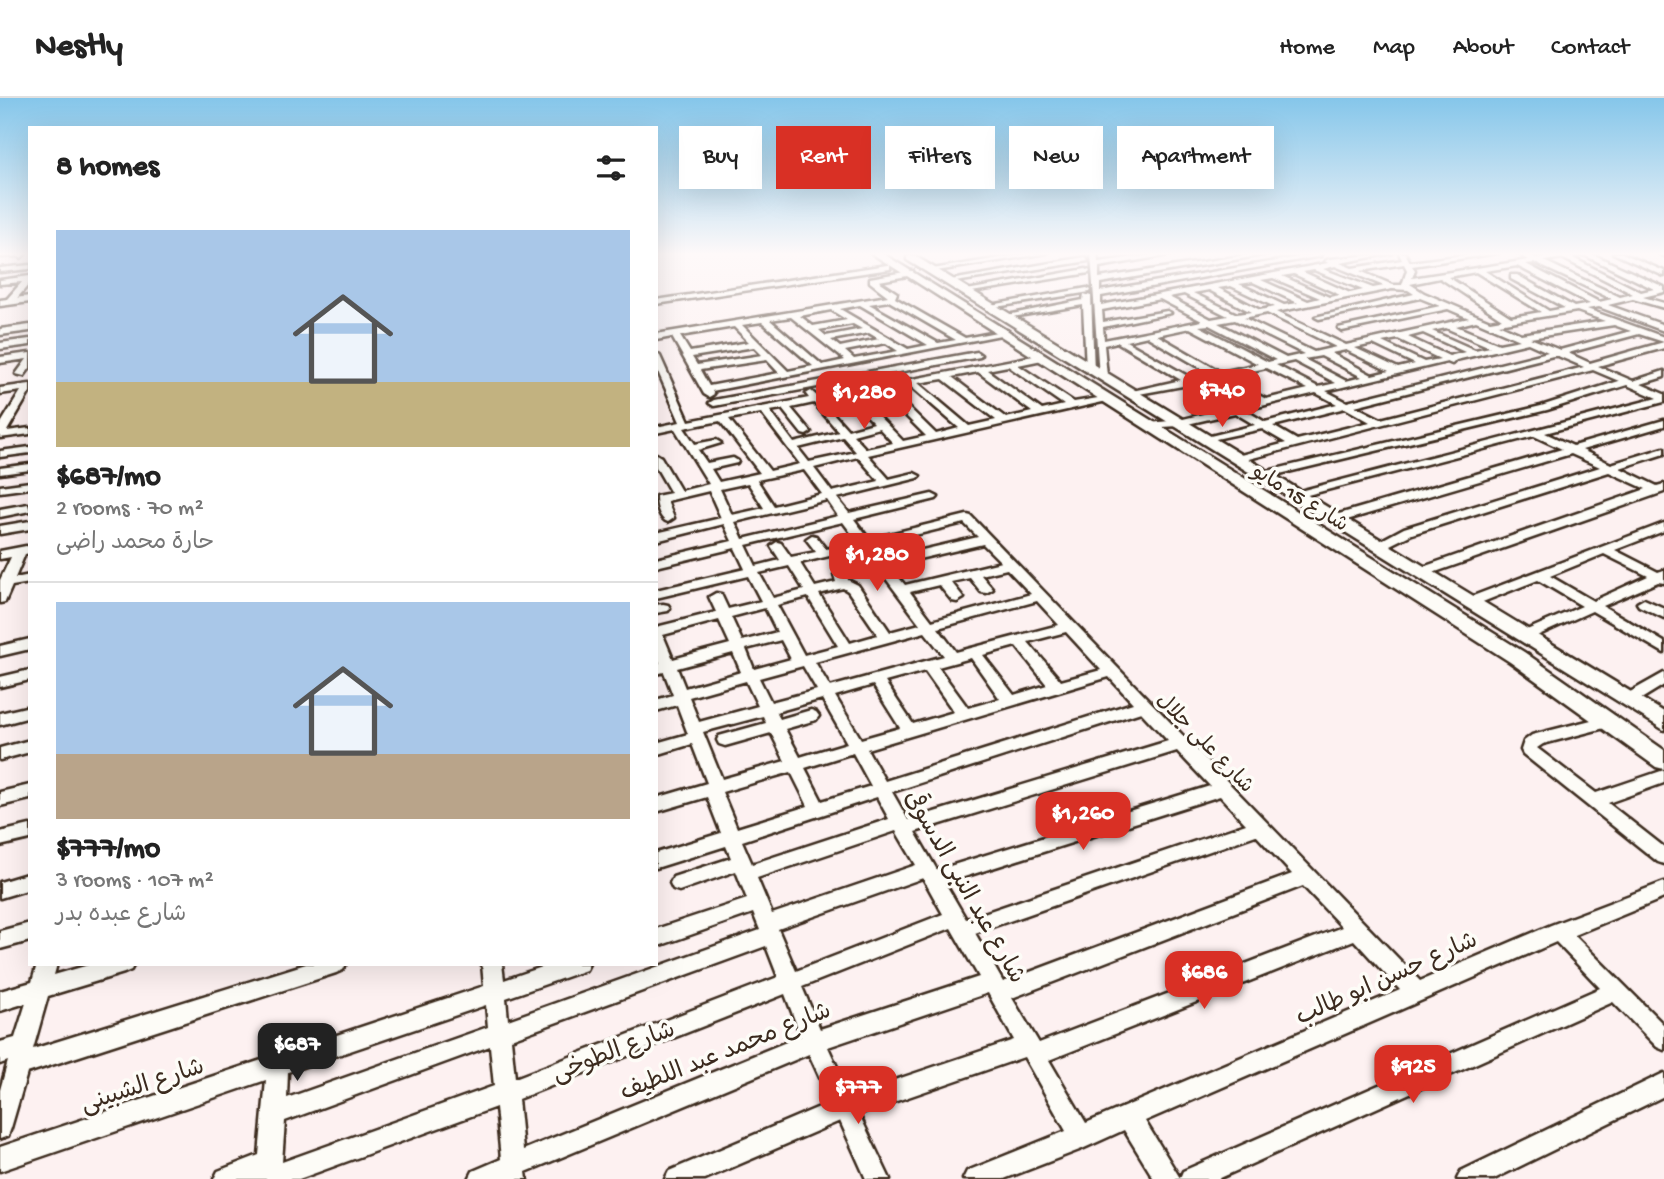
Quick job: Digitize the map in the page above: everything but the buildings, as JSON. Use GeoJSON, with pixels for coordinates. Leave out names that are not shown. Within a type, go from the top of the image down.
{"type":"FeatureCollection","features":[{"type":"Feature","properties":{"kind":"main road","name":"شارع 15 مايو"},"geometry":{"type":"LineString","coordinates":[[976,303],[1096,372],[1664,722]]}},
{"type":"Feature","properties":{"kind":"main road","name":"شارع 15 مايو"},"geometry":{"type":"LineString","coordinates":[[992,311],[1007,334],[1517,657],[1664,761]]}},
{"type":"Feature","properties":{"kind":"street"},"geometry":{"type":"LineString","coordinates":[[658,337],[678,338],[740,329],[765,320],[858,303]]}},
{"type":"Feature","properties":{"kind":"street"},"geometry":{"type":"LineString","coordinates":[[862,303],[936,346]]}},
{"type":"Feature","properties":{"kind":"street"},"geometry":{"type":"LineString","coordinates":[[899,303],[966,345],[993,366]]}},
{"type":"Feature","properties":{"kind":"street"},"geometry":{"type":"LineString","coordinates":[[992,311],[1019,303]]}},
{"type":"Feature","properties":{"kind":"street"},"geometry":{"type":"LineString","coordinates":[[992,311],[1072,303]]}},
{"type":"Feature","properties":{"kind":"street"},"geometry":{"type":"LineString","coordinates":[[1087,303],[1096,372]]}},
{"type":"Feature","properties":{"kind":"street"},"geometry":{"type":"LineString","coordinates":[[1096,372],[1100,343],[1097,303]]}},
{"type":"Feature","properties":{"kind":"street"},"geometry":{"type":"LineString","coordinates":[[1097,307],[1120,303]]}},
{"type":"Feature","properties":{"kind":"street"},"geometry":{"type":"LineString","coordinates":[[1149,303],[1264,366],[1379,422]]}},
{"type":"Feature","properties":{"kind":"street"},"geometry":{"type":"LineString","coordinates":[[1175,303],[1285,361]]}},
{"type":"Feature","properties":{"kind":"street"},"geometry":{"type":"LineString","coordinates":[[1209,303],[1371,378]]}},
{"type":"Feature","properties":{"kind":"street"},"geometry":{"type":"LineString","coordinates":[[1246,303],[1397,372]]}},
{"type":"Feature","properties":{"kind":"street"},"geometry":{"type":"LineString","coordinates":[[1274,303],[1284,308]]}},
{"type":"Feature","properties":{"kind":"street"},"geometry":{"type":"LineString","coordinates":[[1319,317],[1382,303]]}},
{"type":"Feature","properties":{"kind":"street"},"geometry":{"type":"LineString","coordinates":[[1439,303],[1664,398]]}},
{"type":"Feature","properties":{"kind":"street"},"geometry":{"type":"LineString","coordinates":[[1484,303],[1510,320]]}},
{"type":"Feature","properties":{"kind":"street"},"geometry":{"type":"LineString","coordinates":[[1532,303],[1549,314]]}},
{"type":"Feature","properties":{"kind":"street"},"geometry":{"type":"LineString","coordinates":[[1565,303],[1664,340]]}},
{"type":"Feature","properties":{"kind":"street"},"geometry":{"type":"LineString","coordinates":[[1596,303],[1664,328]]}},
{"type":"Feature","properties":{"kind":"street"},"geometry":{"type":"LineString","coordinates":[[1485,324],[1606,303]]}},
{"type":"Feature","properties":{"kind":"street"},"geometry":{"type":"LineString","coordinates":[[1625,303],[1664,317]]}},
{"type":"Feature","properties":{"kind":"street"},"geometry":{"type":"LineString","coordinates":[[1100,343],[1307,304]]}},
{"type":"Feature","properties":{"kind":"street"},"geometry":{"type":"LineString","coordinates":[[1296,306],[1423,365]]}},
{"type":"Feature","properties":{"kind":"street"},"geometry":{"type":"LineString","coordinates":[[1342,328],[1446,307]]}},
{"type":"Feature","properties":{"kind":"street"},"geometry":{"type":"LineString","coordinates":[[833,308],[907,352]]}},
{"type":"Feature","properties":{"kind":"street"},"geometry":{"type":"LineString","coordinates":[[1099,325],[1167,313]]}},
{"type":"Feature","properties":{"kind":"street"},"geometry":{"type":"LineString","coordinates":[[793,315],[853,362]]}},
{"type":"Feature","properties":{"kind":"street"},"geometry":{"type":"LineString","coordinates":[[765,320],[820,368]]}},
{"type":"Feature","properties":{"kind":"street"},"geometry":{"type":"LineString","coordinates":[[1132,394],[1473,320]]}},
{"type":"Feature","properties":{"kind":"street"},"geometry":{"type":"LineString","coordinates":[[812,329],[854,321]]}},
{"type":"Feature","properties":{"kind":"street"},"geometry":{"type":"LineString","coordinates":[[1150,426],[1179,423],[1237,410],[1499,347],[1520,339],[1616,322]]}},
{"type":"Feature","properties":{"kind":"street"},"geometry":{"type":"LineString","coordinates":[[1445,325],[1499,347]]}},
{"type":"Feature","properties":{"kind":"street"},"geometry":{"type":"LineString","coordinates":[[0,332],[28,328]]}},
{"type":"Feature","properties":{"kind":"street"},"geometry":{"type":"LineString","coordinates":[[740,329],[783,371]]}},
{"type":"Feature","properties":{"kind":"street"},"geometry":{"type":"LineString","coordinates":[[824,339],[870,330]]}},
{"type":"Feature","properties":{"kind":"street"},"geometry":{"type":"LineString","coordinates":[[1422,330],[1474,353]]}},
{"type":"Feature","properties":{"kind":"street"},"geometry":{"type":"LineString","coordinates":[[1206,440],[1640,331]]}},
{"type":"Feature","properties":{"kind":"street"},"geometry":{"type":"LineString","coordinates":[[704,385],[783,371],[820,368],[936,346],[966,345],[1007,334]]}},
{"type":"Feature","properties":{"kind":"street"},"geometry":{"type":"LineString","coordinates":[[1151,335],[1265,403]]}},
{"type":"Feature","properties":{"kind":"street"},"geometry":{"type":"LineString","coordinates":[[1399,336],[1478,373]]}},
{"type":"Feature","properties":{"kind":"street"},"geometry":{"type":"LineString","coordinates":[[678,338],[714,403],[766,475]]}},
{"type":"Feature","properties":{"kind":"street"},"geometry":{"type":"LineString","coordinates":[[838,350],[887,340]]}},
{"type":"Feature","properties":{"kind":"street"},"geometry":{"type":"LineString","coordinates":[[1119,340],[1295,444]]}},
{"type":"Feature","properties":{"kind":"street"},"geometry":{"type":"LineString","coordinates":[[0,346],[28,342]]}},
{"type":"Feature","properties":{"kind":"street"},"geometry":{"type":"LineString","coordinates":[[687,355],[755,344]]}},
{"type":"Feature","properties":{"kind":"street"},"geometry":{"type":"LineString","coordinates":[[1237,459],[1589,368],[1664,345]]}},
{"type":"Feature","properties":{"kind":"street"},"geometry":{"type":"LineString","coordinates":[[714,403],[977,355]]}},
{"type":"Feature","properties":{"kind":"street"},"geometry":{"type":"LineString","coordinates":[[694,368],[768,357]]}},
{"type":"Feature","properties":{"kind":"street"},"geometry":{"type":"LineString","coordinates":[[658,430],[1044,357]]}},
{"type":"Feature","properties":{"kind":"street"},"geometry":{"type":"LineString","coordinates":[[0,360],[28,359]]}},
{"type":"Feature","properties":{"kind":"street"},"geometry":{"type":"LineString","coordinates":[[1296,359],[1345,384]]}},
{"type":"Feature","properties":{"kind":"street"},"geometry":{"type":"LineString","coordinates":[[658,361],[686,425],[702,436]]}},
{"type":"Feature","properties":{"kind":"street"},"geometry":{"type":"LineString","coordinates":[[22,374],[28,363]]}},
{"type":"Feature","properties":{"kind":"street"},"geometry":{"type":"LineString","coordinates":[[1009,363],[1073,406]]}},
{"type":"Feature","properties":{"kind":"street"},"geometry":{"type":"LineString","coordinates":[[1264,366],[1304,393],[1365,426]]}},
{"type":"Feature","properties":{"kind":"street"},"geometry":{"type":"LineString","coordinates":[[979,369],[1040,414]]}},
{"type":"Feature","properties":{"kind":"street"},"geometry":{"type":"LineString","coordinates":[[1263,475],[1544,408],[1664,374]]}},
{"type":"Feature","properties":{"kind":"street"},"geometry":{"type":"LineString","coordinates":[[945,376],[1005,422]]}},
{"type":"Feature","properties":{"kind":"street"},"geometry":{"type":"LineString","coordinates":[[1449,380],[1460,385]]}},
{"type":"Feature","properties":{"kind":"street"},"geometry":{"type":"LineString","coordinates":[[911,382],[968,430]]}},
{"type":"Feature","properties":{"kind":"street"},"geometry":{"type":"LineString","coordinates":[[1179,384],[1281,447]]}},
{"type":"Feature","properties":{"kind":"street"},"geometry":{"type":"LineString","coordinates":[[0,391],[28,387]]}},
{"type":"Feature","properties":{"kind":"street"},"geometry":{"type":"LineString","coordinates":[[805,387],[886,482]]}},
{"type":"Feature","properties":{"kind":"street"},"geometry":{"type":"LineString","coordinates":[[883,387],[934,438]]}},
{"type":"Feature","properties":{"kind":"street"},"geometry":{"type":"LineString","coordinates":[[0,434],[28,389]]}},
{"type":"Feature","properties":{"kind":"street"},"geometry":{"type":"LineString","coordinates":[[1471,391],[1482,396]]}},
{"type":"Feature","properties":{"kind":"street"},"geometry":{"type":"LineString","coordinates":[[851,393],[901,445]]}},
{"type":"Feature","properties":{"kind":"street"},"geometry":{"type":"LineString","coordinates":[[668,518],[658,499],[1107,398]]}},
{"type":"Feature","properties":{"kind":"street"},"geometry":{"type":"LineString","coordinates":[[1296,495],[1664,398]]}},
{"type":"Feature","properties":{"kind":"street"},"geometry":{"type":"LineString","coordinates":[[784,406],[806,432]]}},
{"type":"Feature","properties":{"kind":"street"},"geometry":{"type":"LineString","coordinates":[[764,410],[953,658]]}},
{"type":"Feature","properties":{"kind":"street"},"geometry":{"type":"LineString","coordinates":[[1336,519],[1664,423]]}},
{"type":"Feature","properties":{"kind":"street","name":"شارع عبد النبى الدسوقى"},"geometry":{"type":"LineString","coordinates":[[686,425],[691,448],[715,487],[738,543],[768,604],[785,634],[826,693],[1083,1138]]}},
{"type":"Feature","properties":{"kind":"street"},"geometry":{"type":"LineString","coordinates":[[793,446],[880,425]]}},
{"type":"Feature","properties":{"kind":"street"},"geometry":{"type":"LineString","coordinates":[[0,434],[28,430]]}},
{"type":"Feature","properties":{"kind":"street"},"geometry":{"type":"LineString","coordinates":[[1536,433],[1661,490]]}},
{"type":"Feature","properties":{"kind":"street"},"geometry":{"type":"LineString","coordinates":[[691,448],[716,443]]}},
{"type":"Feature","properties":{"kind":"street"},"geometry":{"type":"LineString","coordinates":[[0,454],[28,450]]}},
{"type":"Feature","properties":{"kind":"street"},"geometry":{"type":"LineString","coordinates":[[1380,546],[1408,531],[1664,451]]}},
{"type":"Feature","properties":{"kind":"street"},"geometry":{"type":"LineString","coordinates":[[658,460],[678,495]]}},
{"type":"Feature","properties":{"kind":"street"},"geometry":{"type":"LineString","coordinates":[[704,467],[733,461]]}},
{"type":"Feature","properties":{"kind":"street"},"geometry":{"type":"LineString","coordinates":[[0,471],[28,467]]}},
{"type":"Feature","properties":{"kind":"street"},"geometry":{"type":"LineString","coordinates":[[658,537],[728,520],[769,514],[914,476]]}},
{"type":"Feature","properties":{"kind":"street"},"geometry":{"type":"LineString","coordinates":[[751,479],[769,514],[777,540],[847,649]]}},
{"type":"Feature","properties":{"kind":"street"},"geometry":{"type":"LineString","coordinates":[[0,489],[28,485]]}},
{"type":"Feature","properties":{"kind":"street"},"geometry":{"type":"LineString","coordinates":[[1422,572],[1661,490]]}},
{"type":"Feature","properties":{"kind":"street"},"geometry":{"type":"LineString","coordinates":[[658,563],[738,543],[777,540],[811,533],[848,517],[932,497]]}},
{"type":"Feature","properties":{"kind":"street"},"geometry":{"type":"LineString","coordinates":[[0,513],[27,513]]}},
{"type":"Feature","properties":{"kind":"street"},"geometry":{"type":"LineString","coordinates":[[0,530],[27,513]]}},
{"type":"Feature","properties":{"kind":"street"},"geometry":{"type":"LineString","coordinates":[[800,514],[823,553]]}},
{"type":"Feature","properties":{"kind":"street","name":"شارع على جلال"},"geometry":{"type":"LineString","coordinates":[[866,542],[967,519],[1416,992]]}},
{"type":"Feature","properties":{"kind":"street"},"geometry":{"type":"LineString","coordinates":[[1470,602],[1664,527]]}},
{"type":"Feature","properties":{"kind":"street"},"geometry":{"type":"LineString","coordinates":[[887,638],[853,588],[844,583],[841,574],[987,539]]}},
{"type":"Feature","properties":{"kind":"street"},"geometry":{"type":"LineString","coordinates":[[658,594],[866,542]]}},
{"type":"Feature","properties":{"kind":"street"},"geometry":{"type":"LineString","coordinates":[[0,555],[25,550]]}},
{"type":"Feature","properties":{"kind":"street"},"geometry":{"type":"LineString","coordinates":[[0,599],[3,584],[25,550]]}},
{"type":"Feature","properties":{"kind":"street"},"geometry":{"type":"LineString","coordinates":[[1605,550],[1662,577]]}},
{"type":"Feature","properties":{"kind":"street"},"geometry":{"type":"LineString","coordinates":[[902,590],[1010,564]]}},
{"type":"Feature","properties":{"kind":"street"},"geometry":{"type":"LineString","coordinates":[[973,573],[986,589]]}},
{"type":"Feature","properties":{"kind":"street"},"geometry":{"type":"LineString","coordinates":[[1539,575],[1664,648]]}},
{"type":"Feature","properties":{"kind":"street"},"geometry":{"type":"LineString","coordinates":[[1525,636],[1590,605],[1662,577]]}},
{"type":"Feature","properties":{"kind":"street"},"geometry":{"type":"LineString","coordinates":[[3,584],[28,579]]}},
{"type":"Feature","properties":{"kind":"street"},"geometry":{"type":"LineString","coordinates":[[942,580],[957,598]]}},
{"type":"Feature","properties":{"kind":"street"},"geometry":{"type":"LineString","coordinates":[[658,633],[844,583]]}},
{"type":"Feature","properties":{"kind":"street"},"geometry":{"type":"LineString","coordinates":[[716,597],[750,675],[818,808]]}},
{"type":"Feature","properties":{"kind":"street"},"geometry":{"type":"LineString","coordinates":[[658,705],[750,675],[1039,597]]}},
{"type":"Feature","properties":{"kind":"street"},"geometry":{"type":"LineString","coordinates":[[1644,603],[1664,614]]}},
{"type":"Feature","properties":{"kind":"street"},"geometry":{"type":"LineString","coordinates":[[658,748],[767,709],[1067,627]]}},
{"type":"Feature","properties":{"kind":"street"},"geometry":{"type":"LineString","coordinates":[[662,667],[785,634]]}},
{"type":"Feature","properties":{"kind":"street"},"geometry":{"type":"LineString","coordinates":[[1019,640],[1057,687]]}},
{"type":"Feature","properties":{"kind":"street"},"geometry":{"type":"LineString","coordinates":[[0,651],[28,644]]}},
{"type":"Feature","properties":{"kind":"street"},"geometry":{"type":"LineString","coordinates":[[658,645],[662,667],[681,696],[731,837],[814,1041],[878,1179]]}},
{"type":"Feature","properties":{"kind":"street"},"geometry":{"type":"LineString","coordinates":[[974,652],[1010,701]]}},
{"type":"Feature","properties":{"kind":"street"},"geometry":{"type":"LineString","coordinates":[[929,665],[964,714]]}},
{"type":"Feature","properties":{"kind":"street"},"geometry":{"type":"LineString","coordinates":[[658,804],[1110,672]]}},
{"type":"Feature","properties":{"kind":"street"},"geometry":{"type":"LineString","coordinates":[[0,682],[28,676]]}},
{"type":"Feature","properties":{"kind":"street"},"geometry":{"type":"LineString","coordinates":[[1628,700],[1664,678]]}},
{"type":"Feature","properties":{"kind":"street"},"geometry":{"type":"LineString","coordinates":[[876,679],[909,730]]}},
{"type":"Feature","properties":{"kind":"street"},"geometry":{"type":"LineString","coordinates":[[658,860],[1142,706]]}},
{"type":"Feature","properties":{"kind":"street"},"geometry":{"type":"LineString","coordinates":[[0,719],[28,712]]}},
{"type":"Feature","properties":{"kind":"street"},"geometry":{"type":"LineString","coordinates":[[725,740],[811,716]]}},
{"type":"Feature","properties":{"kind":"street"},"geometry":{"type":"LineString","coordinates":[[1611,721],[1533,741],[1531,752],[1664,857]]}},
{"type":"Feature","properties":{"kind":"street"},"geometry":{"type":"LineString","coordinates":[[679,883],[902,825],[1179,744]]}},
{"type":"Feature","properties":{"kind":"street"},"geometry":{"type":"LineString","coordinates":[[0,754],[28,747]]}},
{"type":"Feature","properties":{"kind":"street"},"geometry":{"type":"LineString","coordinates":[[1593,801],[1664,776]]}},
{"type":"Feature","properties":{"kind":"street"},"geometry":{"type":"LineString","coordinates":[[274,1114],[498,1034],[769,930],[931,874],[1222,789]]}},
{"type":"Feature","properties":{"kind":"street"},"geometry":{"type":"LineString","coordinates":[[0,799],[28,792]]}},
{"type":"Feature","properties":{"kind":"street","name":"شارع الطوخى"},"geometry":{"type":"LineString","coordinates":[[226,1179],[270,1174],[504,1093],[790,982],[959,923],[1258,827]]}},
{"type":"Feature","properties":{"kind":"street"},"geometry":{"type":"LineString","coordinates":[[0,839],[28,832]]}},
{"type":"Feature","properties":{"kind":"street","name":"شارع محمد عبد اللطيف"},"geometry":{"type":"LineString","coordinates":[[481,1179],[514,1172],[814,1041],[996,987],[1306,877]]}},
{"type":"Feature","properties":{"kind":"street"},"geometry":{"type":"LineString","coordinates":[[0,890],[28,882]]}},
{"type":"Feature","properties":{"kind":"street","name":"شارع حسن ابو طالب"},"geometry":{"type":"LineString","coordinates":[[975,1179],[1083,1138],[1558,931],[1664,890]]}},
{"type":"Feature","properties":{"kind":"street"},"geometry":{"type":"LineString","coordinates":[[658,937],[758,903]]}},
{"type":"Feature","properties":{"kind":"street"},"geometry":{"type":"LineString","coordinates":[[677,1179],[844,1108],[1032,1050],[1357,930]]}},
{"type":"Feature","properties":{"kind":"street"},"geometry":{"type":"LineString","coordinates":[[1558,931],[1662,1036]]}},
{"type":"Feature","properties":{"kind":"street"},"geometry":{"type":"LineString","coordinates":[[0,940],[28,933]]}},
{"type":"Feature","properties":{"kind":"street"},"geometry":{"type":"LineString","coordinates":[[0,1129],[11,1065],[46,966]]}},
{"type":"Feature","properties":{"kind":"street"},"geometry":{"type":"LineString","coordinates":[[0,1002],[117,966]]}},
{"type":"Feature","properties":{"kind":"street"},"geometry":{"type":"LineString","coordinates":[[11,1065],[330,966]]}},
{"type":"Feature","properties":{"kind":"street"},"geometry":{"type":"LineString","coordinates":[[492,966],[514,1172]]}},
{"type":"Feature","properties":{"kind":"street","name":"شارع الشبينى"},"geometry":{"type":"LineString","coordinates":[[0,1159],[573,966]]}},
{"type":"Feature","properties":{"kind":"street"},"geometry":{"type":"LineString","coordinates":[[1191,1179],[1616,991]]}},
{"type":"Feature","properties":{"kind":"street"},"geometry":{"type":"LineString","coordinates":[[270,1174],[278,1067]]}},
{"type":"Feature","properties":{"kind":"street"},"geometry":{"type":"LineString","coordinates":[[1469,1179],[1664,1084]]}},
{"type":"Feature","properties":{"kind":"street"},"geometry":{"type":"LineString","coordinates":[[1129,1117],[1168,1179]]}}]}
